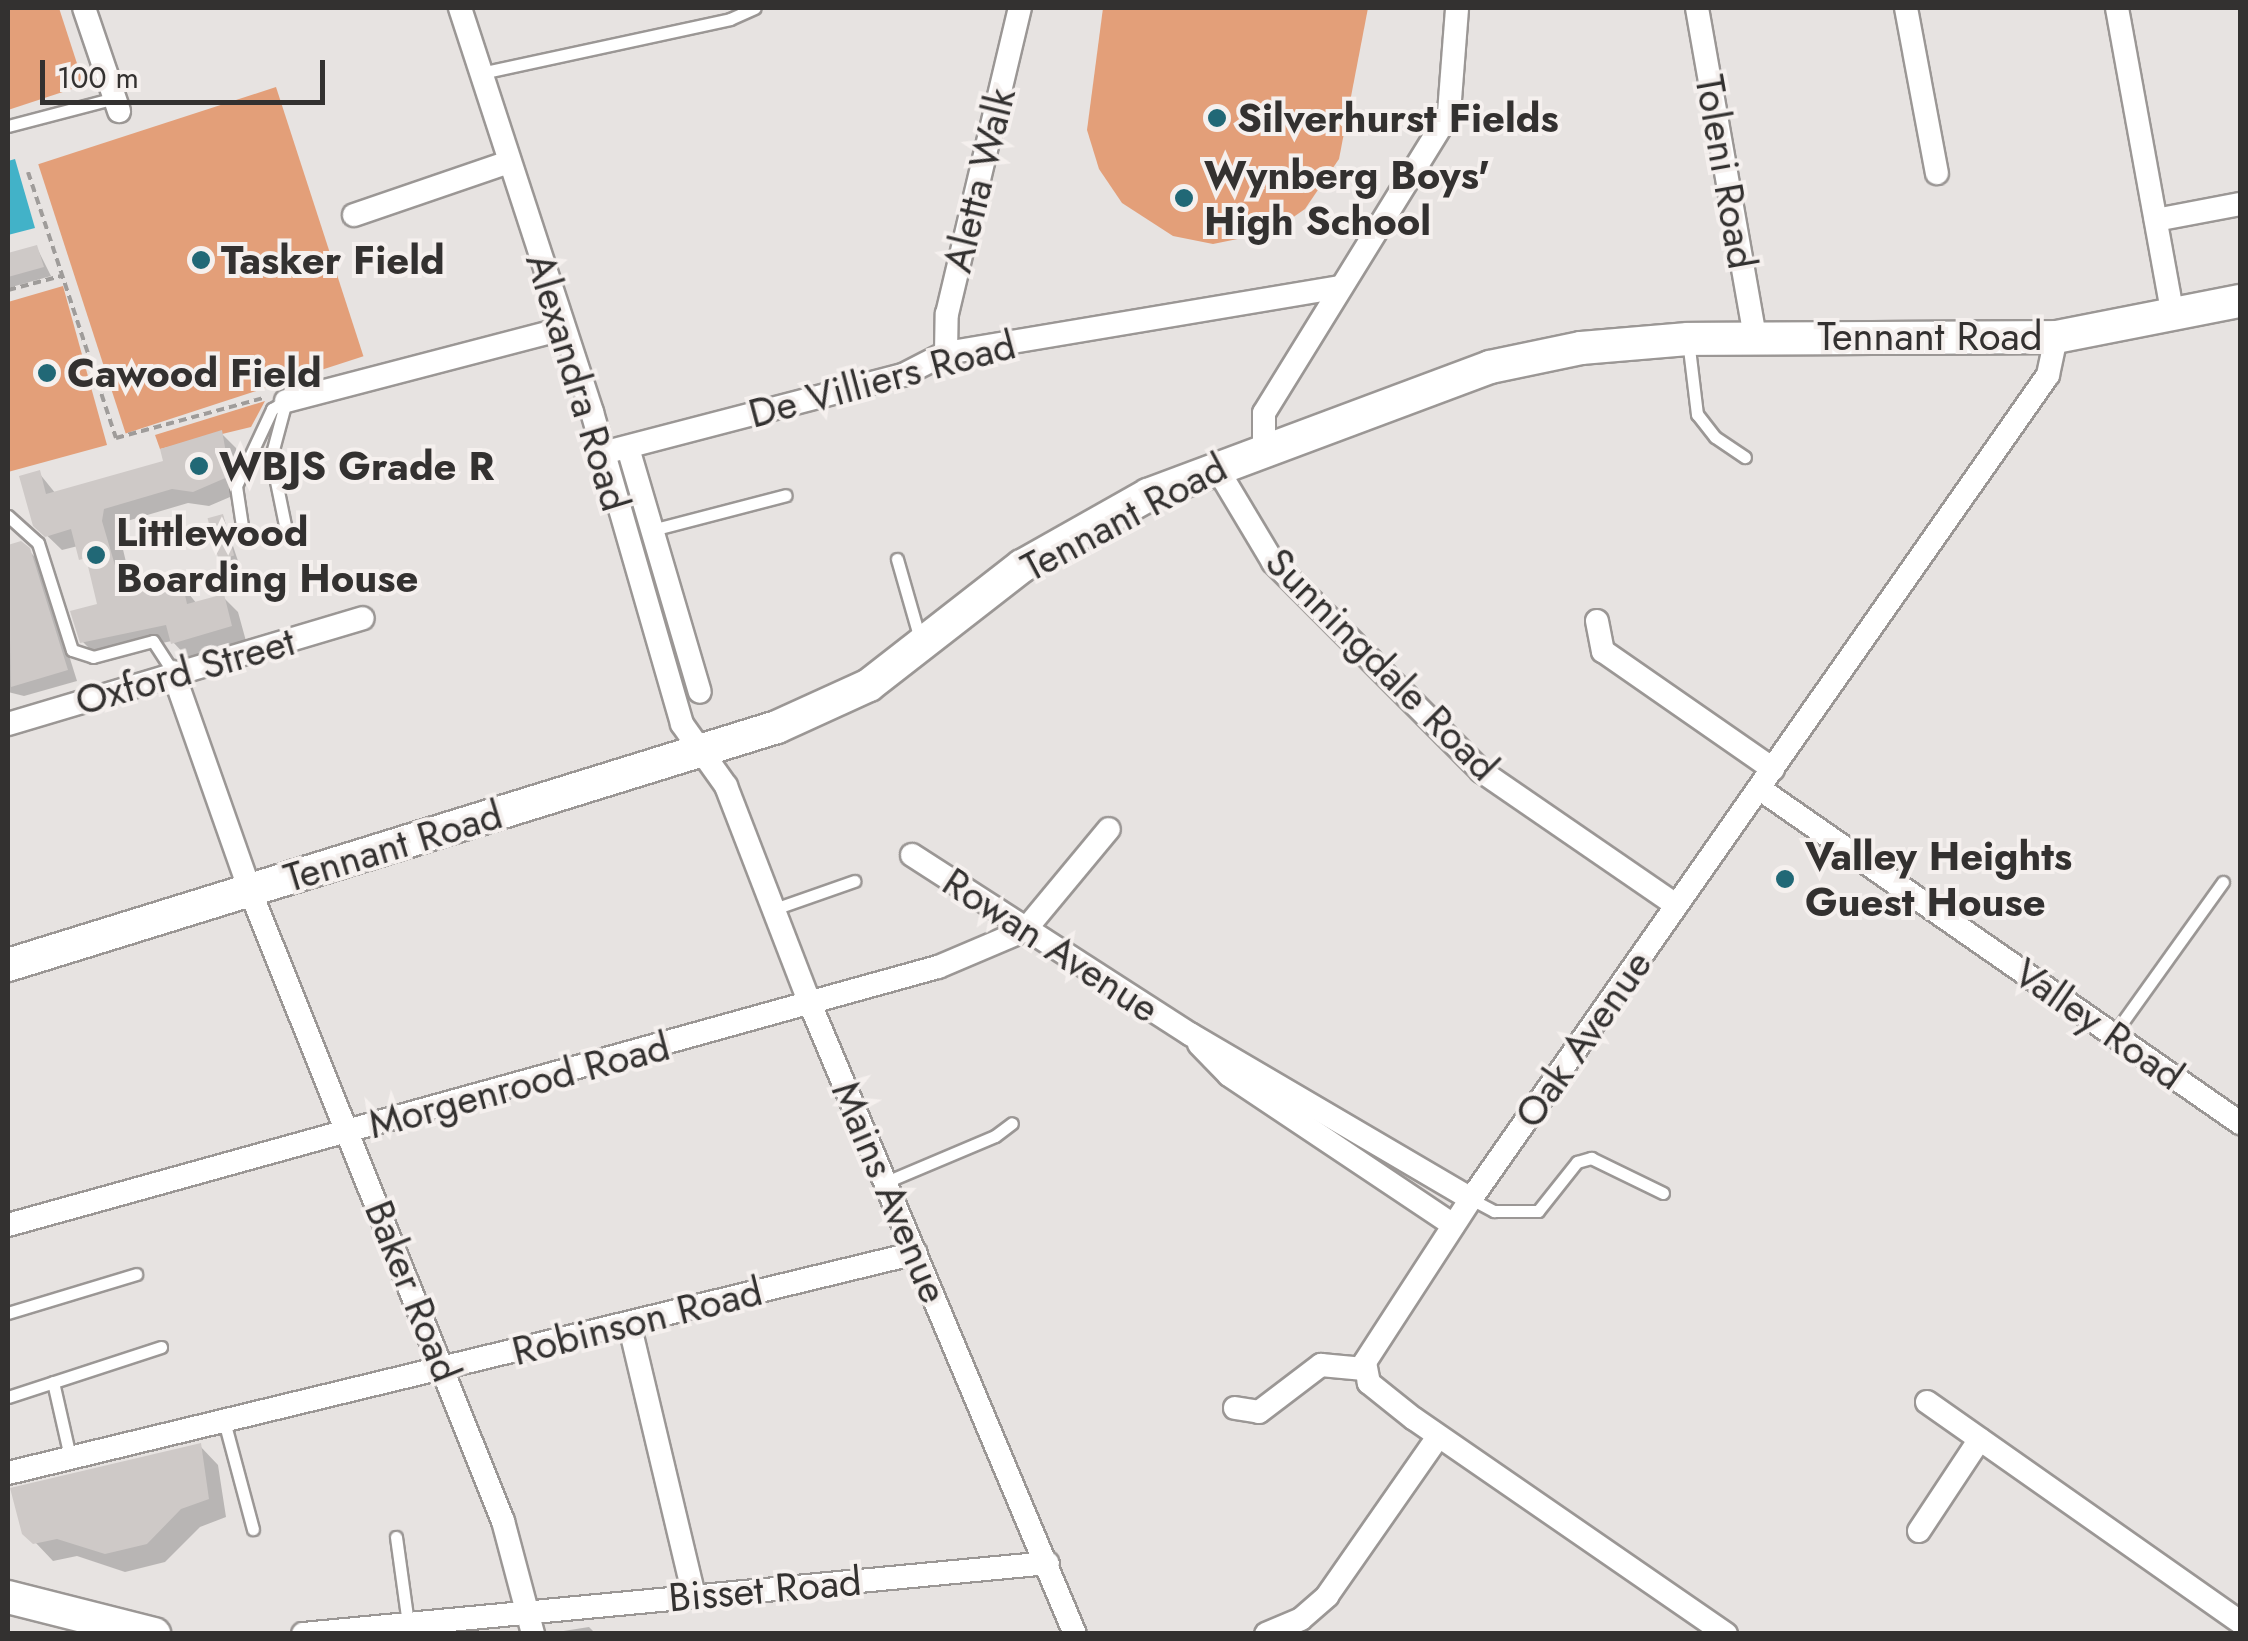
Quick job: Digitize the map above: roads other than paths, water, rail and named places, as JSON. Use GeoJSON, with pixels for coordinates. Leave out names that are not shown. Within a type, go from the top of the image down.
{"type":"FeatureCollection","features":[{"type":"Feature","properties":{"kind":"main road","name":"Tennant Road"},"geometry":{"type":"LineString","coordinates":[[8,965],[249,888],[701,754],[869,685],[1048,550],[1215,465],[1490,367],[1582,348],[1688,339],[2056,338],[2240,301]]}},
{"type":"Feature","properties":{"kind":"main road"},"geometry":{"type":"LineString","coordinates":[[8,1597],[86,1624],[154,1634]]}},
{"type":"Feature","properties":{"kind":"street"},"geometry":{"type":"LineString","coordinates":[[84,8],[117,105]]}},
{"type":"Feature","properties":{"kind":"street","name":"Alexandra Road"},"geometry":{"type":"LineString","coordinates":[[460,8],[603,454],[682,724],[701,754]]}},
{"type":"Feature","properties":{"kind":"street","name":"Aletta Walk"},"geometry":{"type":"LineString","coordinates":[[946,353],[947,314],[1020,8]]}},
{"type":"Feature","properties":{"kind":"street"},"geometry":{"type":"LineString","coordinates":[[1264,447],[1264,413],[1421,167],[1450,112],[1457,8]]}},
{"type":"Feature","properties":{"kind":"street","name":"Toleni Road"},"geometry":{"type":"LineString","coordinates":[[1697,8],[1755,337]]}},
{"type":"Feature","properties":{"kind":"street"},"geometry":{"type":"LineString","coordinates":[[1906,8],[1937,173]]}},
{"type":"Feature","properties":{"kind":"street"},"geometry":{"type":"LineString","coordinates":[[2117,8],[2173,315]]}},
{"type":"Feature","properties":{"kind":"street"},"geometry":{"type":"LineString","coordinates":[[354,215],[509,162]]}},
{"type":"Feature","properties":{"kind":"street"},"geometry":{"type":"LineString","coordinates":[[2156,220],[2240,204]]}},
{"type":"Feature","properties":{"kind":"street","name":"De Villiers Road"},"geometry":{"type":"LineString","coordinates":[[603,454],[903,375],[946,353],[1341,287]]}},
{"type":"Feature","properties":{"kind":"street"},"geometry":{"type":"LineString","coordinates":[[275,399],[564,329]]}},
{"type":"Feature","properties":{"kind":"street","name":"Oak Avenue"},"geometry":{"type":"LineString","coordinates":[[1364,1369],[1370,1348],[1453,1225],[2048,375],[2056,338]]}},
{"type":"Feature","properties":{"kind":"street"},"geometry":{"type":"LineString","coordinates":[[628,448],[700,692]]}},
{"type":"Feature","properties":{"kind":"street","name":"Sunningdale Road"},"geometry":{"type":"LineString","coordinates":[[1215,465],[1273,562],[1481,770],[1676,906]]}},
{"type":"Feature","properties":{"kind":"street"},"geometry":{"type":"LineString","coordinates":[[617,507],[643,499]]}},
{"type":"Feature","properties":{"kind":"street"},"geometry":{"type":"LineString","coordinates":[[625,538],[652,530]]}},
{"type":"Feature","properties":{"kind":"street","name":"Oxford Street"},"geometry":{"type":"LineString","coordinates":[[8,724],[364,618]]}},
{"type":"Feature","properties":{"kind":"street"},"geometry":{"type":"LineString","coordinates":[[1597,622],[1603,651],[1774,769]]}},
{"type":"Feature","properties":{"kind":"street"},"geometry":{"type":"LineString","coordinates":[[656,641],[683,632]]}},
{"type":"Feature","properties":{"kind":"street","name":"Baker Road"},"geometry":{"type":"LineString","coordinates":[[174,672],[249,888],[504,1521],[531,1622]]}},
{"type":"Feature","properties":{"kind":"street","name":"Mains Avenue"},"geometry":{"type":"LineString","coordinates":[[701,754],[722,778],[777,908],[811,1006],[1076,1634]]}},
{"type":"Feature","properties":{"kind":"street","name":"Valley Road"},"geometry":{"type":"LineString","coordinates":[[1760,789],[2240,1122]]}},
{"type":"Feature","properties":{"kind":"street"},"geometry":{"type":"LineString","coordinates":[[1025,930],[1109,829]]}},
{"type":"Feature","properties":{"kind":"street","name":"Rowan Avenue"},"geometry":{"type":"LineString","coordinates":[[912,855],[1190,1034],[1471,1199]]}},
{"type":"Feature","properties":{"kind":"street","name":"Morgenrood Road"},"geometry":{"type":"LineString","coordinates":[[8,1225],[811,1006],[938,967],[1025,930]]}},
{"type":"Feature","properties":{"kind":"street","name":"Rowan Avenue"},"geometry":{"type":"LineString","coordinates":[[1190,1034],[1229,1075],[1453,1225]]}},
{"type":"Feature","properties":{"kind":"street","name":"Robinson Road"},"geometry":{"type":"LineString","coordinates":[[8,1473],[916,1253]]}},
{"type":"Feature","properties":{"kind":"street"},"geometry":{"type":"LineString","coordinates":[[629,1323],[694,1595]]}},
{"type":"Feature","properties":{"kind":"street"},"geometry":{"type":"LineString","coordinates":[[1235,1408],[1259,1412],[1322,1365],[1364,1369],[1376,1390],[1438,1436],[1726,1634]]}},
{"type":"Feature","properties":{"kind":"street"},"geometry":{"type":"LineString","coordinates":[[1927,1402],[2240,1622]]}},
{"type":"Feature","properties":{"kind":"street"},"geometry":{"type":"LineString","coordinates":[[1266,1634],[1301,1619],[1327,1596],[1438,1436]]}},
{"type":"Feature","properties":{"kind":"street"},"geometry":{"type":"LineString","coordinates":[[1919,1531],[1980,1439]]}},
{"type":"Feature","properties":{"kind":"street","name":"Bisset Road"},"geometry":{"type":"LineString","coordinates":[[303,1634],[408,1623],[531,1622],[694,1595],[1048,1563]]}},
{"type":"Feature","properties":{"kind":"lane"},"geometry":{"type":"LineString","coordinates":[[480,73],[730,19],[755,8]]}},
{"type":"Feature","properties":{"kind":"lane"},"geometry":{"type":"LineString","coordinates":[[8,126],[117,105]]}},
{"type":"Feature","properties":{"kind":"lane"},"geometry":{"type":"LineString","coordinates":[[1688,339],[1697,414],[1715,437],[1745,457]]}},
{"type":"Feature","properties":{"kind":"lane"},"geometry":{"type":"LineString","coordinates":[[275,399],[271,456],[286,530],[244,539],[236,486],[275,399]]}},
{"type":"Feature","properties":{"kind":"lane"},"geometry":{"type":"LineString","coordinates":[[652,530],[786,496]]}},
{"type":"Feature","properties":{"kind":"lane"},"geometry":{"type":"LineString","coordinates":[[8,516],[38,543],[72,650],[93,657],[153,641],[174,672]]}},
{"type":"Feature","properties":{"kind":"lane"},"geometry":{"type":"LineString","coordinates":[[897,559],[922,648]]}},
{"type":"Feature","properties":{"kind":"lane"},"geometry":{"type":"LineString","coordinates":[[777,908],[854,881]]}},
{"type":"Feature","properties":{"kind":"lane"},"geometry":{"type":"LineString","coordinates":[[2114,1034],[2223,882]]}},
{"type":"Feature","properties":{"kind":"lane"},"geometry":{"type":"LineString","coordinates":[[886,1182],[996,1136],[1012,1122]]}},
{"type":"Feature","properties":{"kind":"lane"},"geometry":{"type":"LineString","coordinates":[[1471,1199],[1494,1211],[1538,1212],[1578,1162],[1590,1158],[1663,1193]]}},
{"type":"Feature","properties":{"kind":"lane"},"geometry":{"type":"LineString","coordinates":[[8,1313],[136,1274]]}},
{"type":"Feature","properties":{"kind":"lane"},"geometry":{"type":"LineString","coordinates":[[8,1396],[161,1347]]}},
{"type":"Feature","properties":{"kind":"lane"},"geometry":{"type":"LineString","coordinates":[[53,1382],[70,1457]]}},
{"type":"Feature","properties":{"kind":"lane"},"geometry":{"type":"LineString","coordinates":[[224,1422],[253,1529]]}},
{"type":"Feature","properties":{"kind":"lane"},"geometry":{"type":"LineString","coordinates":[[396,1538],[408,1623]]}},
{"type":"Feature","properties":{"kind":"water"},"geometry":{"type":"Polygon","coordinates":[[[15,159],[35,228],[8,235],[8,161],[15,159]]]}},
{"type":"Feature","properties":{"kind":"place","name":"Silverhurst Fields"},"geometry":{"type":"Point","coordinates":[1217,118]}},
{"type":"Feature","properties":{"kind":"place","name":"Wynberg Boys' High School"},"geometry":{"type":"Point","coordinates":[1184,198]}},
{"type":"Feature","properties":{"kind":"place","name":"Tasker Field"},"geometry":{"type":"Point","coordinates":[201,260]}},
{"type":"Feature","properties":{"kind":"place","name":"Cawood Field"},"geometry":{"type":"Point","coordinates":[47,373]}},
{"type":"Feature","properties":{"kind":"place","name":"WBJS Grade R"},"geometry":{"type":"Point","coordinates":[199,466]}},
{"type":"Feature","properties":{"kind":"place","name":"Littlewood Boarding House"},"geometry":{"type":"Point","coordinates":[96,555]}},
{"type":"Feature","properties":{"kind":"place","name":"Valley Heights Guest House"},"geometry":{"type":"Point","coordinates":[1785,879]}}]}
